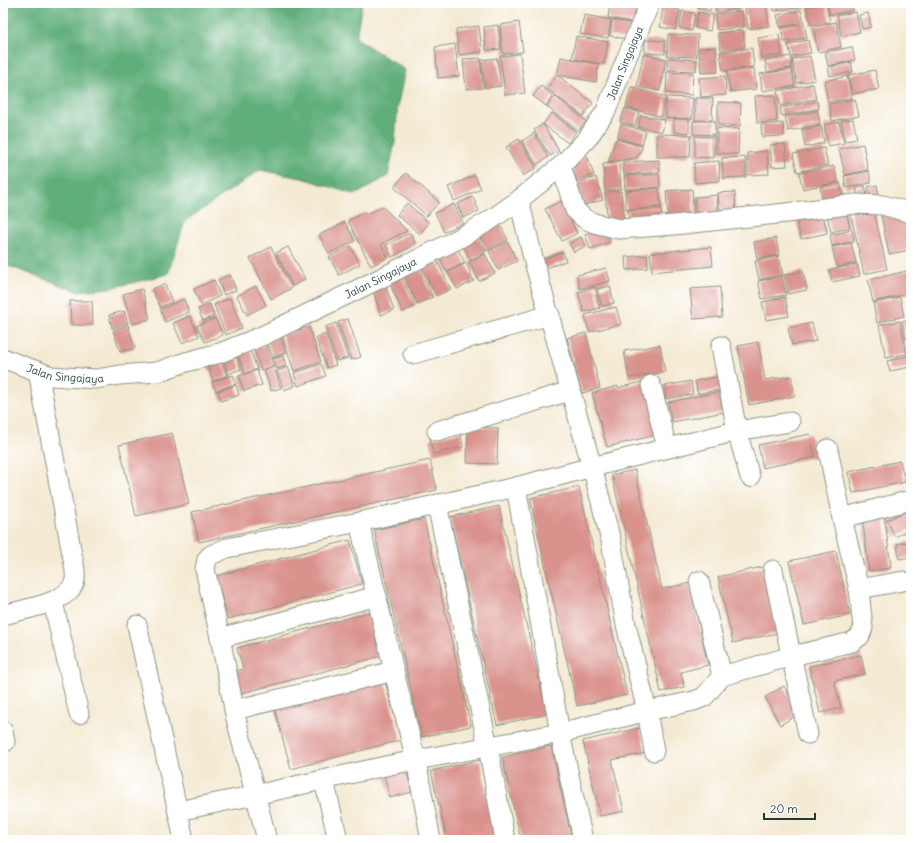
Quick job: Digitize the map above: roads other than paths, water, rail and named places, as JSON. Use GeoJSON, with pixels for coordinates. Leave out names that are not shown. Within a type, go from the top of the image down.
{"type":"FeatureCollection","features":[{"type":"Feature","properties":{"kind":"street","name":"Jalan Singajaya"},"geometry":{"type":"LineString","coordinates":[[3,358],[51,376],[96,379],[120,375],[157,372],[186,362],[220,353],[262,336],[458,239],[489,221],[519,200],[561,166],[587,138],[606,111],[650,3]]}},
{"type":"Feature","properties":{"kind":"street"},"geometry":{"type":"LineString","coordinates":[[561,166],[575,210],[585,219],[594,223],[619,229],[719,220],[855,204],[883,205],[911,213]]}},
{"type":"Feature","properties":{"kind":"street"},"geometry":{"type":"LineString","coordinates":[[519,200],[533,258],[550,314],[611,541],[626,625],[647,711],[654,751]]}},
{"type":"Feature","properties":{"kind":"street"},"geometry":{"type":"LineString","coordinates":[[413,354],[550,314]]}},
{"type":"Feature","properties":{"kind":"street"},"geometry":{"type":"LineString","coordinates":[[721,346],[737,431],[750,477]]}},
{"type":"Feature","properties":{"kind":"street"},"geometry":{"type":"LineString","coordinates":[[3,614],[53,602],[68,592],[74,584],[76,578],[38,372]]}},
{"type":"Feature","properties":{"kind":"street"},"geometry":{"type":"LineString","coordinates":[[651,385],[667,448]]}},
{"type":"Feature","properties":{"kind":"street"},"geometry":{"type":"LineString","coordinates":[[438,431],[570,391]]}},
{"type":"Feature","properties":{"kind":"street"},"geometry":{"type":"LineString","coordinates":[[267,840],[234,710],[205,569],[207,559],[211,555],[227,548],[359,522],[516,487],[737,431],[790,422]]}},
{"type":"Feature","properties":{"kind":"street"},"geometry":{"type":"LineString","coordinates":[[178,811],[390,765],[560,733],[694,701],[704,697],[722,676],[792,656],[852,642],[860,636],[863,628],[859,589],[842,518],[828,449]]}},
{"type":"Feature","properties":{"kind":"street"},"geometry":{"type":"LineString","coordinates":[[516,487],[560,733],[583,840]]}},
{"type":"Feature","properties":{"kind":"street"},"geometry":{"type":"LineString","coordinates":[[842,518],[911,500]]}},
{"type":"Feature","properties":{"kind":"street"},"geometry":{"type":"LineString","coordinates":[[437,504],[506,840]]}},
{"type":"Feature","properties":{"kind":"street"},"geometry":{"type":"LineString","coordinates":[[359,522],[416,761],[431,840]]}},
{"type":"Feature","properties":{"kind":"street"},"geometry":{"type":"LineString","coordinates":[[773,570],[808,734]]}},
{"type":"Feature","properties":{"kind":"street"},"geometry":{"type":"LineString","coordinates":[[699,581],[722,676]]}},
{"type":"Feature","properties":{"kind":"street"},"geometry":{"type":"LineString","coordinates":[[859,589],[903,581]]}},
{"type":"Feature","properties":{"kind":"street"},"geometry":{"type":"LineString","coordinates":[[220,638],[377,596]]}},
{"type":"Feature","properties":{"kind":"street"},"geometry":{"type":"LineString","coordinates":[[53,602],[79,714]]}},
{"type":"Feature","properties":{"kind":"street"},"geometry":{"type":"LineString","coordinates":[[137,626],[184,840]]}},
{"type":"Feature","properties":{"kind":"street"},"geometry":{"type":"LineString","coordinates":[[234,710],[394,671]]}},
{"type":"Feature","properties":{"kind":"street"},"geometry":{"type":"LineString","coordinates":[[324,780],[338,840]]}}]}
